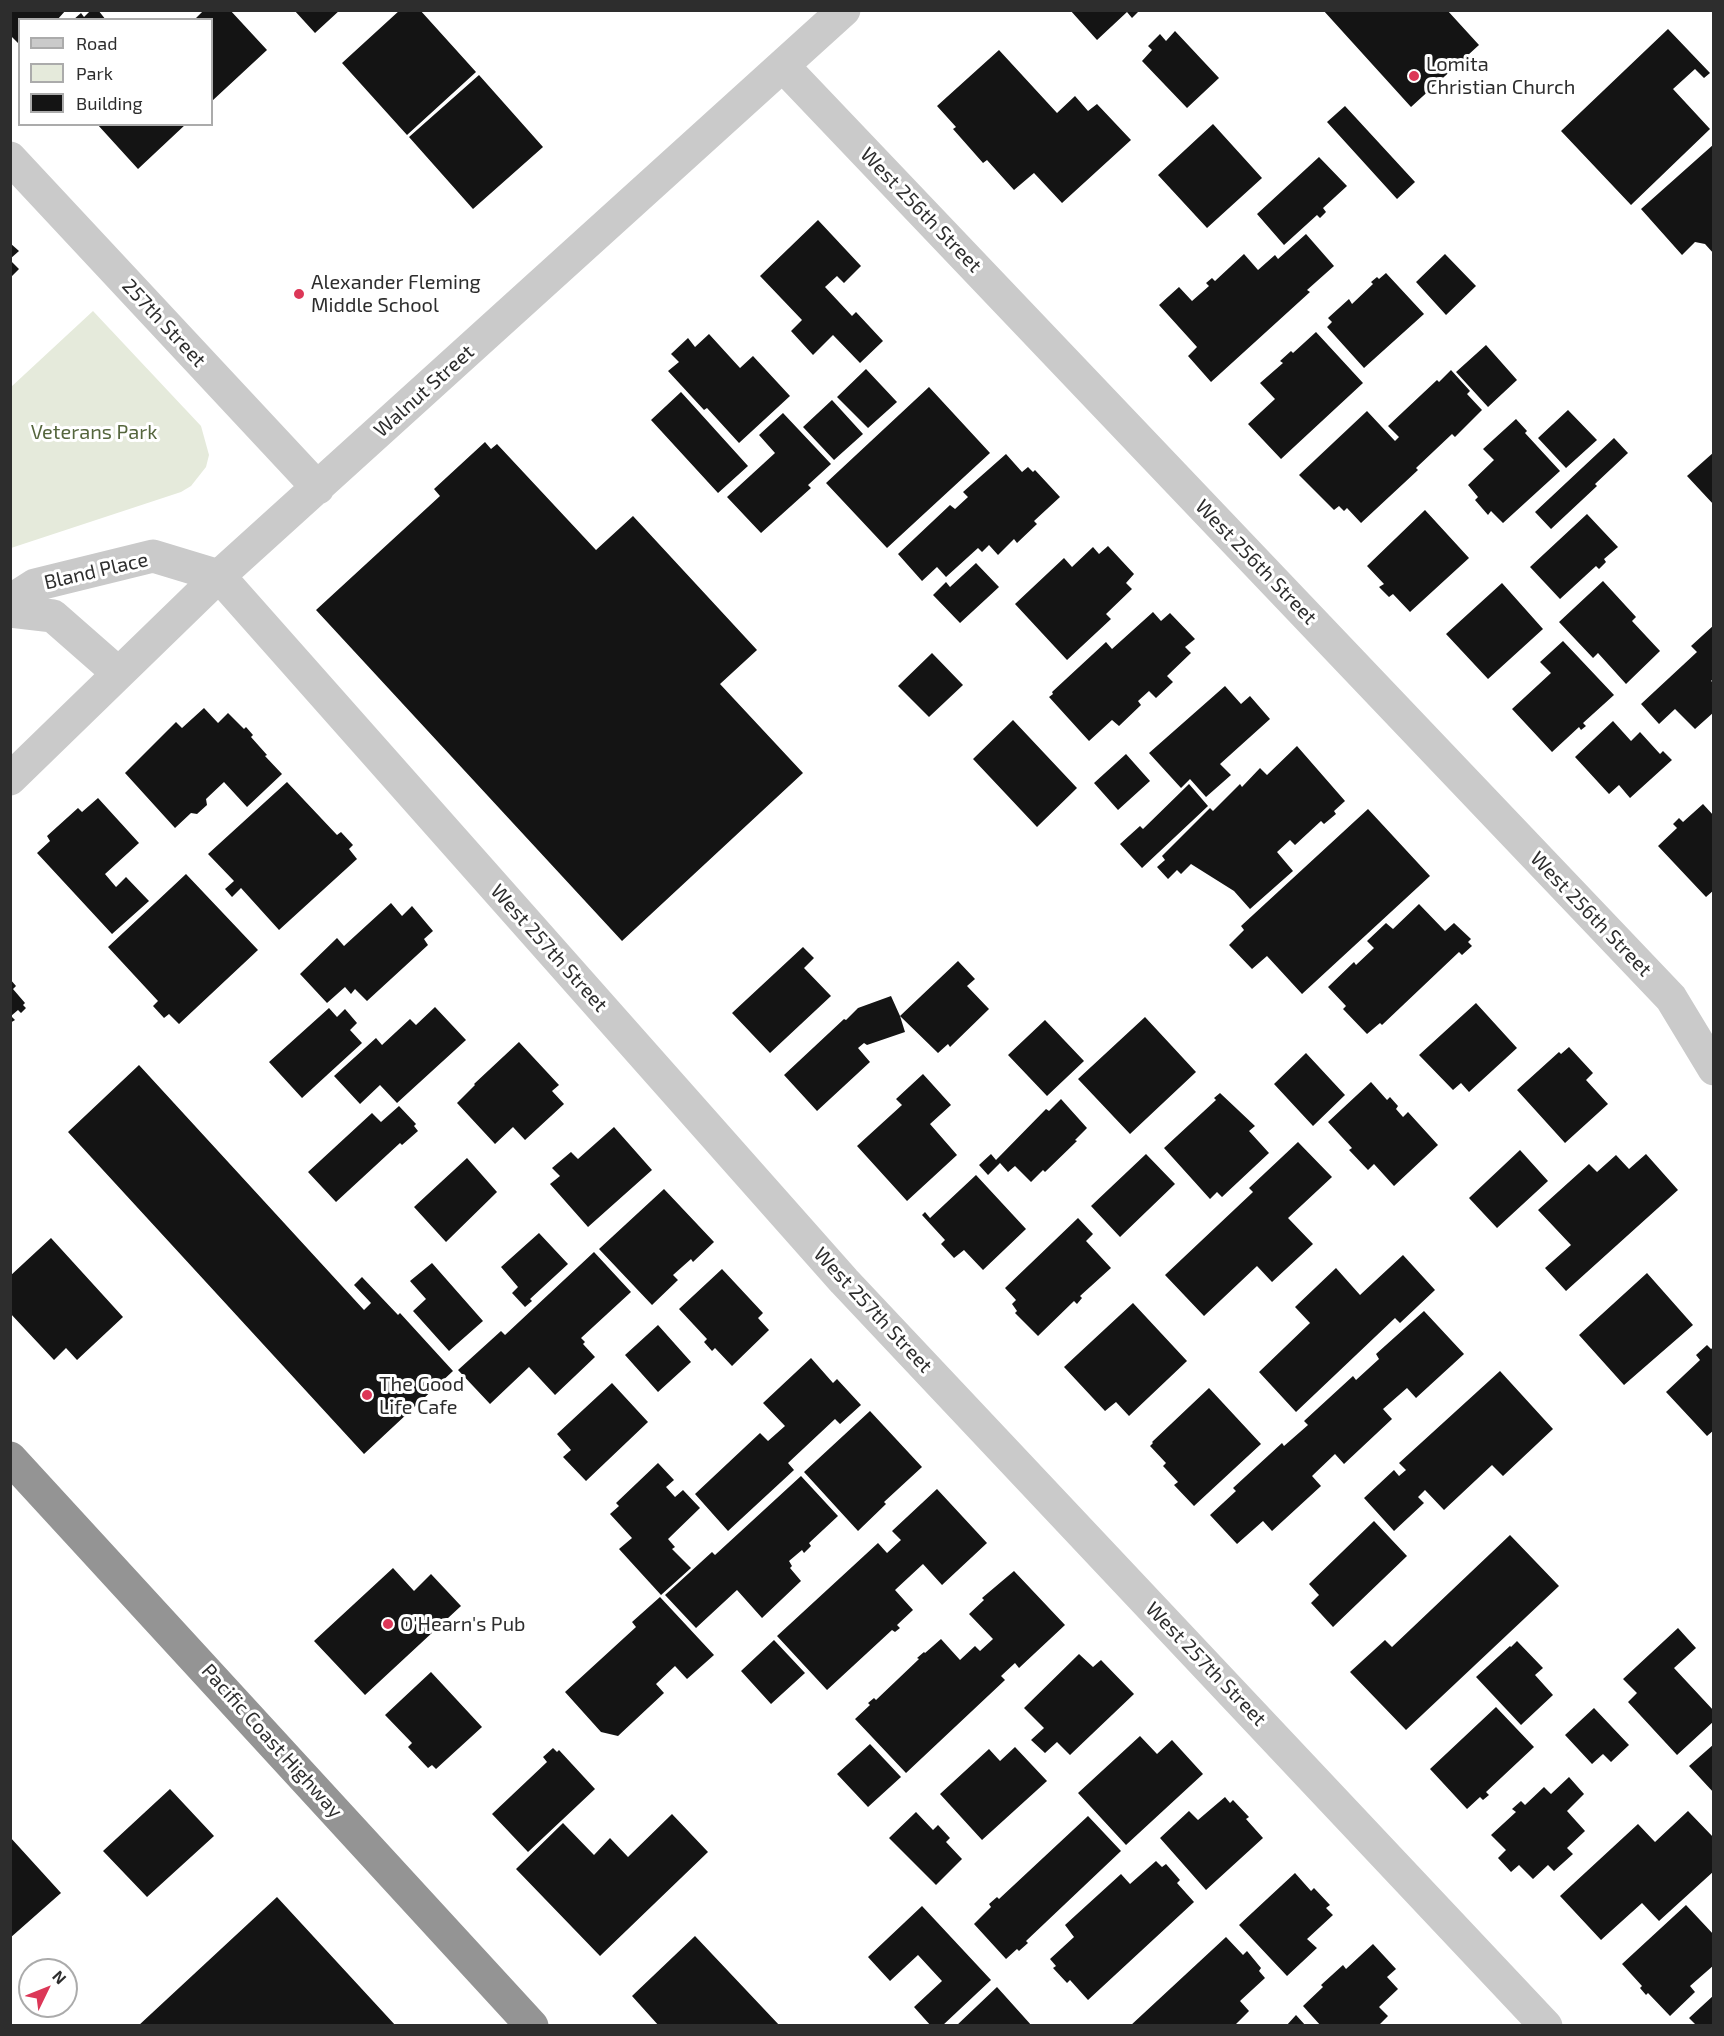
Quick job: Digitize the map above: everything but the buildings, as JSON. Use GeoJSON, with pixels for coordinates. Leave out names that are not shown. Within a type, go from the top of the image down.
{"type":"FeatureCollection","features":[{"type":"Feature","properties":{"kind":"highway","name":"Pacific Coast Highway"},"geometry":{"type":"LineString","coordinates":[[10,1458],[76,1527],[532,2025]]}},
{"type":"Feature","properties":{"kind":"street","name":"Walnut Street"},"geometry":{"type":"LineString","coordinates":[[10,778],[219,576],[844,10]]}},
{"type":"Feature","properties":{"kind":"street","name":"West 256th Street"},"geometry":{"type":"LineString","coordinates":[[783,66],[1671,998],[1713,1070]]}},
{"type":"Feature","properties":{"kind":"street","name":"257th Street"},"geometry":{"type":"LineString","coordinates":[[10,158],[318,488]]}},
{"type":"Feature","properties":{"kind":"street","name":"Bland Place"},"geometry":{"type":"LineString","coordinates":[[10,601],[35,585],[153,556],[219,576]]}},
{"type":"Feature","properties":{"kind":"street","name":"West 257th Street"},"geometry":{"type":"LineString","coordinates":[[219,576],[844,1281],[1546,2025]]}},
{"type":"Feature","properties":{"kind":"street","name":"Bland Place"},"geometry":{"type":"LineString","coordinates":[[10,611],[53,616],[118,673]]}},
{"type":"Feature","properties":{"kind":"green space","name":"Veterans Park"},"geometry":{"type":"Polygon","coordinates":[[[93,311],[201,426],[209,455],[206,467],[191,486],[181,492],[11,548],[11,387],[93,311]]]}},
{"type":"Feature","properties":{"kind":"place","name":"Lomita Christian Church"},"geometry":{"type":"Point","coordinates":[1414,76]}},
{"type":"Feature","properties":{"kind":"place","name":"Alexander Fleming Middle School"},"geometry":{"type":"Point","coordinates":[299,294]}},
{"type":"Feature","properties":{"kind":"place","name":"The Good Life Cafe"},"geometry":{"type":"Point","coordinates":[367,1395]}},
{"type":"Feature","properties":{"kind":"place","name":"O'Hearn's Pub"},"geometry":{"type":"Point","coordinates":[388,1624]}}]}
